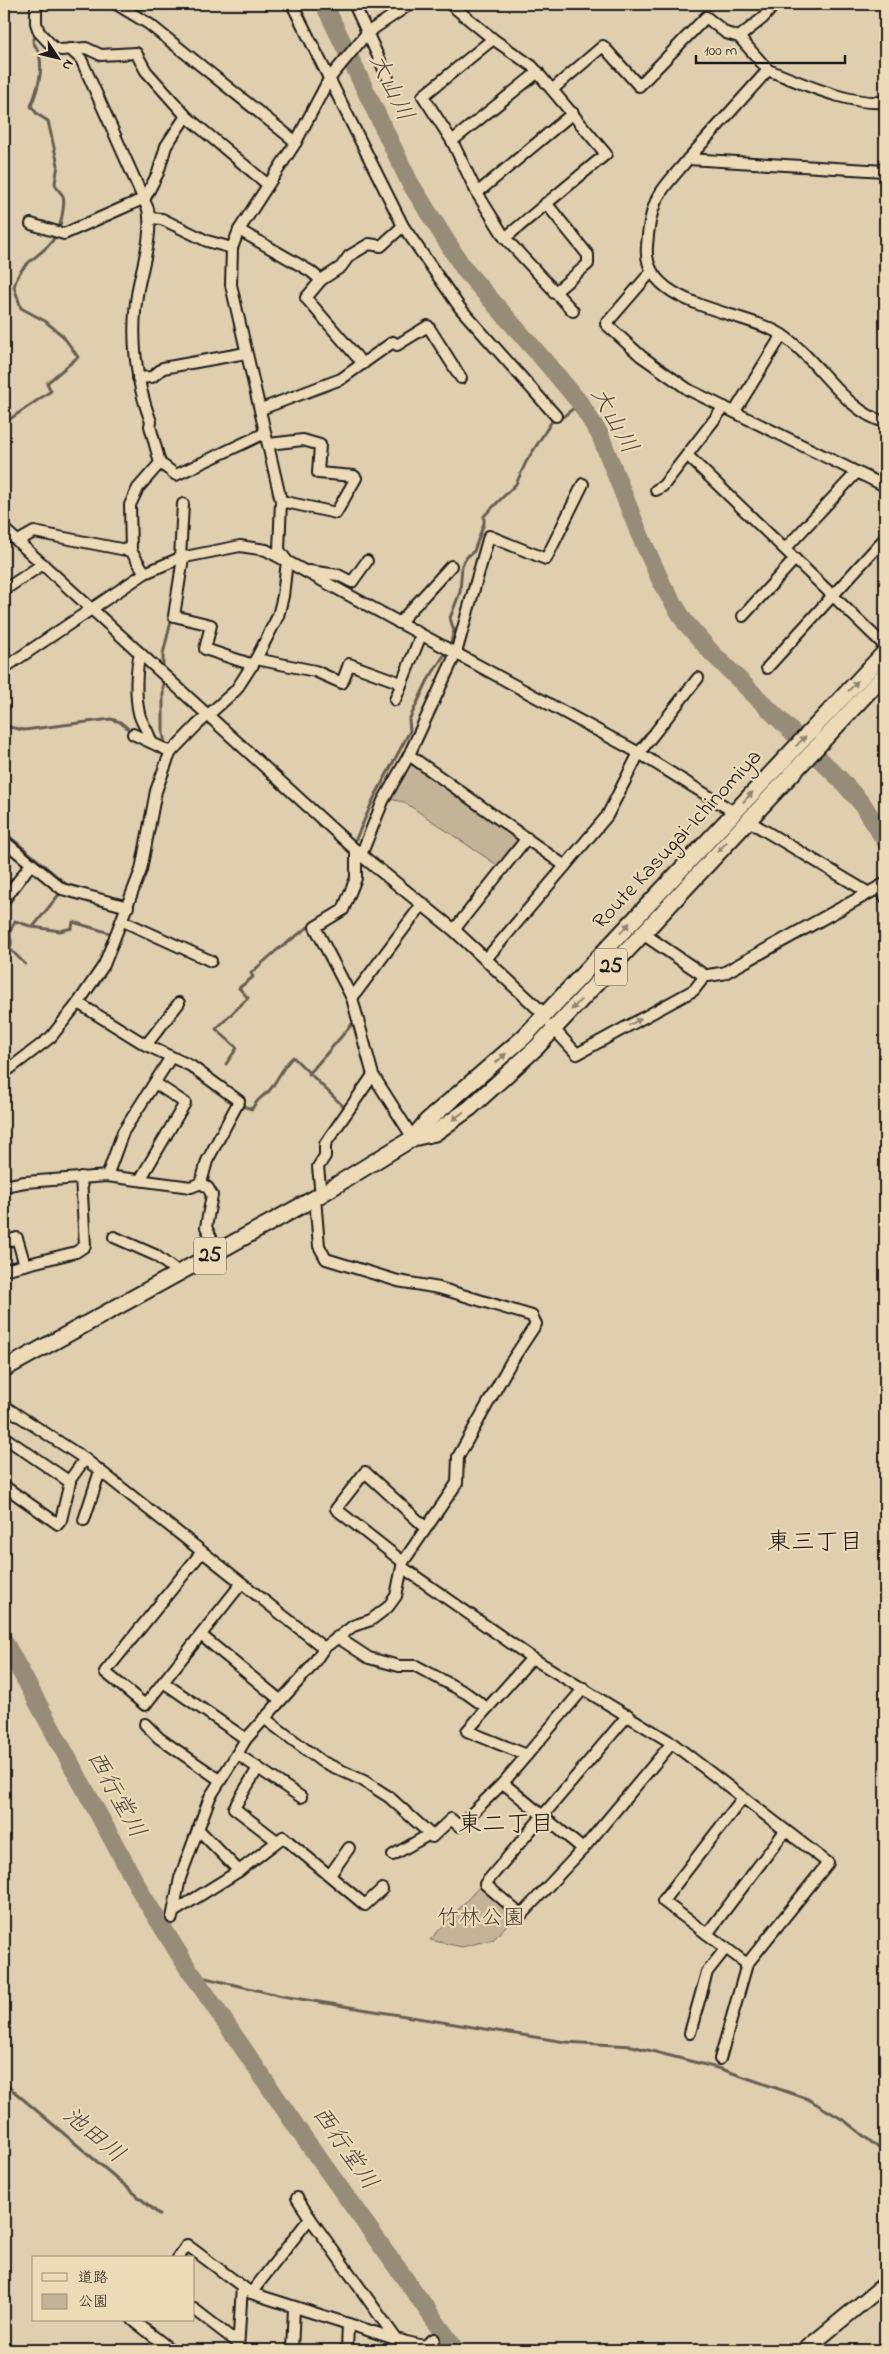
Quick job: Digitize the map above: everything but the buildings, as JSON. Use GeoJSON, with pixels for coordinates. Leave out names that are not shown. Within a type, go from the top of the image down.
{"type":"FeatureCollection","features":[{"type":"Feature","properties":{"kind":"main road","name":"Route Kasugai-Ichinomiya"},"geometry":{"type":"LineString","coordinates":[[413,1138],[427,1121],[524,1037],[544,1014],[740,816],[791,773],[885,652]]}},
{"type":"Feature","properties":{"kind":"main road","name":"Route Kasugai-Ichinomiya"},"geometry":{"type":"LineString","coordinates":[[4,1369],[318,1196],[413,1138],[435,1133],[470,1108],[512,1072],[642,933],[740,816],[780,762],[827,726],[885,674]]}},
{"type":"Feature","properties":{"kind":"main road"},"geometry":{"type":"LineString","coordinates":[[805,2350],[885,2284]]}},
{"type":"Feature","properties":{"kind":"street"},"geometry":{"type":"LineString","coordinates":[[36,4],[36,23],[39,32],[54,48],[86,48],[101,55],[136,53],[146,71],[186,116],[267,184]]}},
{"type":"Feature","properties":{"kind":"street"},"geometry":{"type":"LineString","coordinates":[[116,4],[149,24],[296,142]]}},
{"type":"Feature","properties":{"kind":"street"},"geometry":{"type":"LineString","coordinates":[[292,4],[402,226],[460,308],[556,416]]}},
{"type":"Feature","properties":{"kind":"street"},"geometry":{"type":"LineString","coordinates":[[365,4],[356,8],[388,78]]}},
{"type":"Feature","properties":{"kind":"street"},"geometry":{"type":"LineString","coordinates":[[4,1072],[51,1037],[78,1003],[104,965],[123,921],[141,870],[156,791],[171,752],[236,690],[254,662],[278,616],[283,596],[287,561],[279,550],[281,501],[231,285],[232,248],[239,230],[267,184],[296,142],[329,78],[367,33],[410,4]]}},
{"type":"Feature","properties":{"kind":"street"},"geometry":{"type":"LineString","coordinates":[[450,4],[493,40],[538,72],[606,154],[505,238]]}},
{"type":"Feature","properties":{"kind":"street"},"geometry":{"type":"LineString","coordinates":[[739,37],[763,18],[775,4]]}},
{"type":"Feature","properties":{"kind":"street"},"geometry":{"type":"LineString","coordinates":[[553,89],[603,46],[639,86],[706,17],[726,33],[739,37],[768,70],[823,91],[873,103],[885,102]]}},
{"type":"Feature","properties":{"kind":"street"},"geometry":{"type":"LineString","coordinates":[[493,40],[423,96],[452,141],[477,193],[505,238],[554,293],[573,311]]}},
{"type":"Feature","properties":{"kind":"street"},"geometry":{"type":"LineString","coordinates":[[70,49],[81,59],[145,198],[150,218],[138,291],[134,334],[141,396],[151,422],[150,426],[160,463],[176,475],[265,433]]}},
{"type":"Feature","properties":{"kind":"street"},"geometry":{"type":"LineString","coordinates":[[768,70],[688,159],[656,200],[648,228],[646,256],[651,272],[661,284],[677,295],[765,326],[782,335],[852,403],[876,420],[885,422]]}},
{"type":"Feature","properties":{"kind":"street"},"geometry":{"type":"LineString","coordinates":[[452,141],[538,72]]}},
{"type":"Feature","properties":{"kind":"street"},"geometry":{"type":"LineString","coordinates":[[477,193],[573,113]]}},
{"type":"Feature","properties":{"kind":"street"},"geometry":{"type":"LineString","coordinates":[[31,224],[64,234],[145,198],[158,173],[166,146],[186,116]]}},
{"type":"Feature","properties":{"kind":"street"},"geometry":{"type":"LineString","coordinates":[[688,159],[885,171]]}},
{"type":"Feature","properties":{"kind":"street"},"geometry":{"type":"LineString","coordinates":[[546,203],[588,255],[588,264],[554,293]]}},
{"type":"Feature","properties":{"kind":"street"},"geometry":{"type":"LineString","coordinates":[[150,218],[162,219],[207,241],[232,248]]}},
{"type":"Feature","properties":{"kind":"street"},"geometry":{"type":"LineString","coordinates":[[363,364],[306,298],[321,280],[341,267],[348,256],[369,244],[381,246],[402,226]]}},
{"type":"Feature","properties":{"kind":"street"},"geometry":{"type":"LineString","coordinates":[[239,230],[310,271],[321,280]]}},
{"type":"Feature","properties":{"kind":"street"},"geometry":{"type":"LineString","coordinates":[[651,272],[606,324],[641,356],[689,390],[885,486]]}},
{"type":"Feature","properties":{"kind":"street"},"geometry":{"type":"LineString","coordinates":[[260,409],[341,379],[393,342],[397,345],[428,326],[461,378]]}},
{"type":"Feature","properties":{"kind":"street"},"geometry":{"type":"LineString","coordinates":[[735,411],[782,335]]}},
{"type":"Feature","properties":{"kind":"street"},"geometry":{"type":"LineString","coordinates":[[138,378],[152,377],[163,368],[246,354]]}},
{"type":"Feature","properties":{"kind":"street"},"geometry":{"type":"LineString","coordinates":[[656,490],[663,486],[688,456],[724,406]]}},
{"type":"Feature","properties":{"kind":"street"},"geometry":{"type":"LineString","coordinates":[[269,444],[303,440],[320,445],[318,473],[354,476],[356,478],[336,513],[281,501]]}},
{"type":"Feature","properties":{"kind":"street"},"geometry":{"type":"LineString","coordinates":[[688,456],[885,646]]}},
{"type":"Feature","properties":{"kind":"street"},"geometry":{"type":"LineString","coordinates":[[145,573],[131,551],[130,517],[133,496],[160,463]]}},
{"type":"Feature","properties":{"kind":"street"},"geometry":{"type":"LineString","coordinates":[[786,549],[857,472]]}},
{"type":"Feature","properties":{"kind":"street"},"geometry":{"type":"LineString","coordinates":[[413,1138],[373,1075],[352,998],[315,926],[343,910],[356,878],[359,853],[383,801],[409,755],[456,654],[489,536],[546,559],[583,484]]}},
{"type":"Feature","properties":{"kind":"street"},"geometry":{"type":"LineString","coordinates":[[183,504],[182,558],[174,616],[211,625],[205,649],[254,662],[315,671],[342,683],[349,664],[402,682]]}},
{"type":"Feature","properties":{"kind":"street"},"geometry":{"type":"LineString","coordinates":[[4,528],[359,853],[423,904],[486,959],[544,1014],[553,1030],[577,1054],[694,990],[705,976]]}},
{"type":"Feature","properties":{"kind":"street"},"geometry":{"type":"LineString","coordinates":[[18,541],[34,532],[131,551]]}},
{"type":"Feature","properties":{"kind":"street"},"geometry":{"type":"LineString","coordinates":[[767,668],[885,538]]}},
{"type":"Feature","properties":{"kind":"street"},"geometry":{"type":"LineString","coordinates":[[4,668],[90,608],[145,573],[182,558],[240,546],[266,550],[639,753],[869,893]]}},
{"type":"Feature","properties":{"kind":"street"},"geometry":{"type":"LineString","coordinates":[[743,616],[796,559]]}},
{"type":"Feature","properties":{"kind":"street"},"geometry":{"type":"LineString","coordinates":[[305,571],[338,575],[352,582],[367,561]]}},
{"type":"Feature","properties":{"kind":"street"},"geometry":{"type":"LineString","coordinates":[[4,590],[43,564]]}},
{"type":"Feature","properties":{"kind":"street"},"geometry":{"type":"LineString","coordinates":[[399,623],[451,566]]}},
{"type":"Feature","properties":{"kind":"street"},"geometry":{"type":"LineString","coordinates":[[395,700],[421,635]]}},
{"type":"Feature","properties":{"kind":"street"},"geometry":{"type":"LineString","coordinates":[[140,653],[137,694],[139,714],[149,730],[152,742]]}},
{"type":"Feature","properties":{"kind":"street"},"geometry":{"type":"LineString","coordinates":[[486,959],[607,816],[639,753],[698,678]]}},
{"type":"Feature","properties":{"kind":"street"},"geometry":{"type":"LineString","coordinates":[[133,734],[171,752]]}},
{"type":"Feature","properties":{"kind":"street"},"geometry":{"type":"LineString","coordinates":[[409,755],[565,866]]}},
{"type":"Feature","properties":{"kind":"street"},"geometry":{"type":"LineString","coordinates":[[454,930],[527,838]]}},
{"type":"Feature","properties":{"kind":"street"},"geometry":{"type":"LineString","coordinates":[[4,841],[62,889],[128,907]]}},
{"type":"Feature","properties":{"kind":"street"},"geometry":{"type":"LineString","coordinates":[[4,900],[31,864]]}},
{"type":"Feature","properties":{"kind":"street"},"geometry":{"type":"LineString","coordinates":[[642,933],[705,976],[724,974],[869,893],[884,889]]}},
{"type":"Feature","properties":{"kind":"street"},"geometry":{"type":"LineString","coordinates":[[352,998],[423,904]]}},
{"type":"Feature","properties":{"kind":"street"},"geometry":{"type":"LineString","coordinates":[[123,921],[210,961]]}},
{"type":"Feature","properties":{"kind":"street"},"geometry":{"type":"LineString","coordinates":[[78,1003],[146,1045],[191,1066],[238,1100],[207,1161],[201,1183]]}},
{"type":"Feature","properties":{"kind":"street"},"geometry":{"type":"LineString","coordinates":[[146,1045],[179,1003]]}},
{"type":"Feature","properties":{"kind":"street"},"geometry":{"type":"LineString","coordinates":[[107,1176],[123,1132],[171,1057]]}},
{"type":"Feature","properties":{"kind":"street"},"geometry":{"type":"LineString","coordinates":[[373,1075],[325,1144],[325,1156],[318,1167],[320,1246],[326,1259],[398,1281],[439,1288],[523,1313],[532,1316],[536,1324],[511,1362],[458,1458],[457,1483],[402,1564],[396,1596],[388,1608],[371,1620],[353,1626],[324,1648],[311,1667],[246,1739],[220,1780],[210,1797],[180,1878],[174,1914],[239,1871],[284,1837],[364,1905],[382,1889]]}},
{"type":"Feature","properties":{"kind":"street"},"geometry":{"type":"LineString","coordinates":[[140,1180],[185,1104],[155,1083]]}},
{"type":"Feature","properties":{"kind":"street"},"geometry":{"type":"LineString","coordinates":[[4,1186],[80,1177],[107,1176],[191,1187],[201,1183]]}},
{"type":"Feature","properties":{"kind":"street"},"geometry":{"type":"LineString","coordinates":[[4,1270],[76,1252],[84,1246],[80,1177]]}},
{"type":"Feature","properties":{"kind":"street"},"geometry":{"type":"LineString","coordinates":[[201,1183],[208,1188],[212,1195],[206,1227],[218,1252]]}},
{"type":"Feature","properties":{"kind":"street"},"geometry":{"type":"LineString","coordinates":[[114,1237],[155,1255],[179,1273]]}},
{"type":"Feature","properties":{"kind":"street"},"geometry":{"type":"LineString","coordinates":[[4,1242],[17,1238],[25,1265]]}},
{"type":"Feature","properties":{"kind":"street"},"geometry":{"type":"LineString","coordinates":[[4,1406],[85,1459],[201,1553],[324,1648]]}},
{"type":"Feature","properties":{"kind":"street"},"geometry":{"type":"LineString","coordinates":[[4,1438],[69,1481]]}},
{"type":"Feature","properties":{"kind":"street"},"geometry":{"type":"LineString","coordinates":[[4,1486],[58,1524],[61,1520],[69,1481],[85,1459]]}},
{"type":"Feature","properties":{"kind":"street"},"geometry":{"type":"LineString","coordinates":[[84,1520],[100,1471]]}},
{"type":"Feature","properties":{"kind":"street"},"geometry":{"type":"LineString","coordinates":[[426,1527],[365,1472],[336,1509],[402,1564],[532,1658],[672,1743],[828,1863],[747,1964],[720,2059]]}},
{"type":"Feature","properties":{"kind":"street"},"geometry":{"type":"LineString","coordinates":[[201,1553],[105,1672],[145,1705],[202,1636],[241,1584]]}},
{"type":"Feature","properties":{"kind":"street"},"geometry":{"type":"LineString","coordinates":[[202,1636],[280,1700]]}},
{"type":"Feature","properties":{"kind":"street"},"geometry":{"type":"LineString","coordinates":[[337,1637],[369,1658],[399,1666],[416,1666],[466,1693],[487,1708]]}},
{"type":"Feature","properties":{"kind":"street"},"geometry":{"type":"LineString","coordinates":[[527,1755],[467,1731],[532,1658]]}},
{"type":"Feature","properties":{"kind":"street"},"geometry":{"type":"LineString","coordinates":[[163,1682],[246,1739]]}},
{"type":"Feature","properties":{"kind":"street"},"geometry":{"type":"LineString","coordinates":[[264,1718],[321,1761],[364,1781],[389,1797],[432,1837],[451,1819],[459,1826],[503,1783],[584,1688]]}},
{"type":"Feature","properties":{"kind":"street"},"geometry":{"type":"LineString","coordinates":[[628,1715],[485,1884],[521,1915],[583,1848],[672,1743]]}},
{"type":"Feature","properties":{"kind":"street"},"geometry":{"type":"LineString","coordinates":[[145,1724],[159,1738],[220,1780]]}},
{"type":"Feature","properties":{"kind":"street"},"geometry":{"type":"LineString","coordinates":[[236,1754],[301,1797]]}},
{"type":"Feature","properties":{"kind":"street"},"geometry":{"type":"LineString","coordinates":[[258,1768],[234,1808],[277,1841]]}},
{"type":"Feature","properties":{"kind":"street"},"geometry":{"type":"LineString","coordinates":[[503,1783],[583,1848]]}},
{"type":"Feature","properties":{"kind":"street"},"geometry":{"type":"LineString","coordinates":[[742,1798],[663,1901],[747,1964]]}},
{"type":"Feature","properties":{"kind":"street"},"geometry":{"type":"LineString","coordinates":[[198,1829],[239,1871]]}},
{"type":"Feature","properties":{"kind":"street"},"geometry":{"type":"LineString","coordinates":[[707,1934],[785,1831]]}},
{"type":"Feature","properties":{"kind":"street"},"geometry":{"type":"LineString","coordinates":[[394,1855],[430,1834]]}},
{"type":"Feature","properties":{"kind":"street"},"geometry":{"type":"LineString","coordinates":[[330,1875],[349,1848]]}},
{"type":"Feature","properties":{"kind":"street"},"geometry":{"type":"LineString","coordinates":[[690,2032],[707,1972],[726,1948]]}},
{"type":"Feature","properties":{"kind":"street"},"geometry":{"type":"LineString","coordinates":[[297,2198],[400,2344]]}},
{"type":"Feature","properties":{"kind":"street"},"geometry":{"type":"LineString","coordinates":[[251,2293],[310,2218]]}},
{"type":"Feature","properties":{"kind":"street"},"geometry":{"type":"LineString","coordinates":[[180,2256],[188,2245],[251,2293],[348,2324],[400,2344],[424,2346],[434,2339]]}},
{"type":"Feature","properties":{"kind":"street"},"geometry":{"type":"LineString","coordinates":[[238,2347],[242,2286]]}},
{"type":"Feature","properties":{"kind":"street"},"geometry":{"type":"LineString","coordinates":[[292,2350],[294,2308]]}},
{"type":"Feature","properties":{"kind":"street"},"geometry":{"type":"LineString","coordinates":[[195,2310],[238,2347]]}},
{"type":"Feature","properties":{"kind":"street"},"geometry":{"type":"LineString","coordinates":[[136,2322],[171,2350]]}},
{"type":"Feature","properties":{"kind":"street"},"geometry":{"type":"LineString","coordinates":[[347,2350],[348,2324]]}},
{"type":"Feature","properties":{"kind":"green space"},"geometry":{"type":"Polygon","coordinates":[[[411,762],[521,840],[500,867],[404,802],[389,799],[411,762]]]}},
{"type":"Feature","properties":{"kind":"green space","name":"竹林公園"},"geometry":{"type":"Polygon","coordinates":[[[479,1887],[514,1917],[494,1939],[462,1947],[430,1940],[479,1887]]]}},
{"type":"Feature","properties":{"kind":"waterway","name":"大山川"},"geometry":{"type":"LineString","coordinates":[[324,4],[410,183],[464,269],[580,403],[600,435],[639,533],[663,586],[685,622],[712,653],[840,779],[864,806],[885,841]]}},
{"type":"Feature","properties":{"kind":"waterway"},"geometry":{"type":"LineString","coordinates":[[4,423],[51,391],[47,383],[78,357],[63,336],[45,321],[21,308],[14,287],[24,267],[53,240],[58,230],[64,206],[63,196],[55,183],[58,165],[48,121],[37,114],[31,106],[39,82],[41,65],[40,57],[33,42],[36,33]]}},
{"type":"Feature","properties":{"kind":"waterway"},"geometry":{"type":"LineString","coordinates":[[355,841],[374,798],[410,731],[409,720],[428,680],[450,646],[454,631],[450,618],[460,592],[462,565],[474,551],[484,523],[484,516],[516,484],[526,462],[552,421],[564,416],[580,403]]}},
{"type":"Feature","properties":{"kind":"waterway"},"geometry":{"type":"LineString","coordinates":[[163,670],[163,654],[172,617]]}},
{"type":"Feature","properties":{"kind":"waterway"},"geometry":{"type":"LineString","coordinates":[[163,679],[163,733],[165,743]]}},
{"type":"Feature","properties":{"kind":"waterway"},"geometry":{"type":"LineString","coordinates":[[4,726],[24,730],[111,719],[120,722],[132,732]]}},
{"type":"Feature","properties":{"kind":"waterway"},"geometry":{"type":"LineString","coordinates":[[4,832],[67,885],[65,887]]}},
{"type":"Feature","properties":{"kind":"waterway"},"geometry":{"type":"LineString","coordinates":[[4,954],[12,943],[10,932],[15,921],[33,927],[61,892]]}},
{"type":"Feature","properties":{"kind":"waterway"},"geometry":{"type":"LineString","coordinates":[[33,927],[60,931],[72,928],[73,922],[113,934]]}},
{"type":"Feature","properties":{"kind":"waterway"},"geometry":{"type":"LineString","coordinates":[[226,1064],[237,1048],[216,1029],[248,998],[239,988],[253,977],[251,973],[277,950],[311,925]]}},
{"type":"Feature","properties":{"kind":"waterway"},"geometry":{"type":"LineString","coordinates":[[9,948],[25,964]]}},
{"type":"Feature","properties":{"kind":"waterway"},"geometry":{"type":"LineString","coordinates":[[309,1074],[353,1023]]}},
{"type":"Feature","properties":{"kind":"waterway"},"geometry":{"type":"LineString","coordinates":[[239,1105],[252,1109],[257,1101],[269,1091],[293,1057],[345,1108]]}},
{"type":"Feature","properties":{"kind":"waterway","name":"西行堂川"},"geometry":{"type":"LineString","coordinates":[[4,1641],[143,1896],[189,1970]]}},
{"type":"Feature","properties":{"kind":"waterway"},"geometry":{"type":"LineString","coordinates":[[189,1970],[193,1975],[282,1996],[565,2042],[632,2046],[721,2069],[808,2099],[845,2121],[885,2153]]}},
{"type":"Feature","properties":{"kind":"waterway","name":"西行堂川"},"geometry":{"type":"LineString","coordinates":[[193,1975],[302,2135],[456,2350]]}},
{"type":"Feature","properties":{"kind":"waterway","name":"池田川"},"geometry":{"type":"LineString","coordinates":[[4,2083],[160,2215]]}},
{"type":"Feature","properties":{"kind":"district","name":"東三丁目"},"geometry":{"type":"Point","coordinates":[815,1543]}},
{"type":"Feature","properties":{"kind":"district","name":"東二丁目"},"geometry":{"type":"Point","coordinates":[506,1825]}}]}
